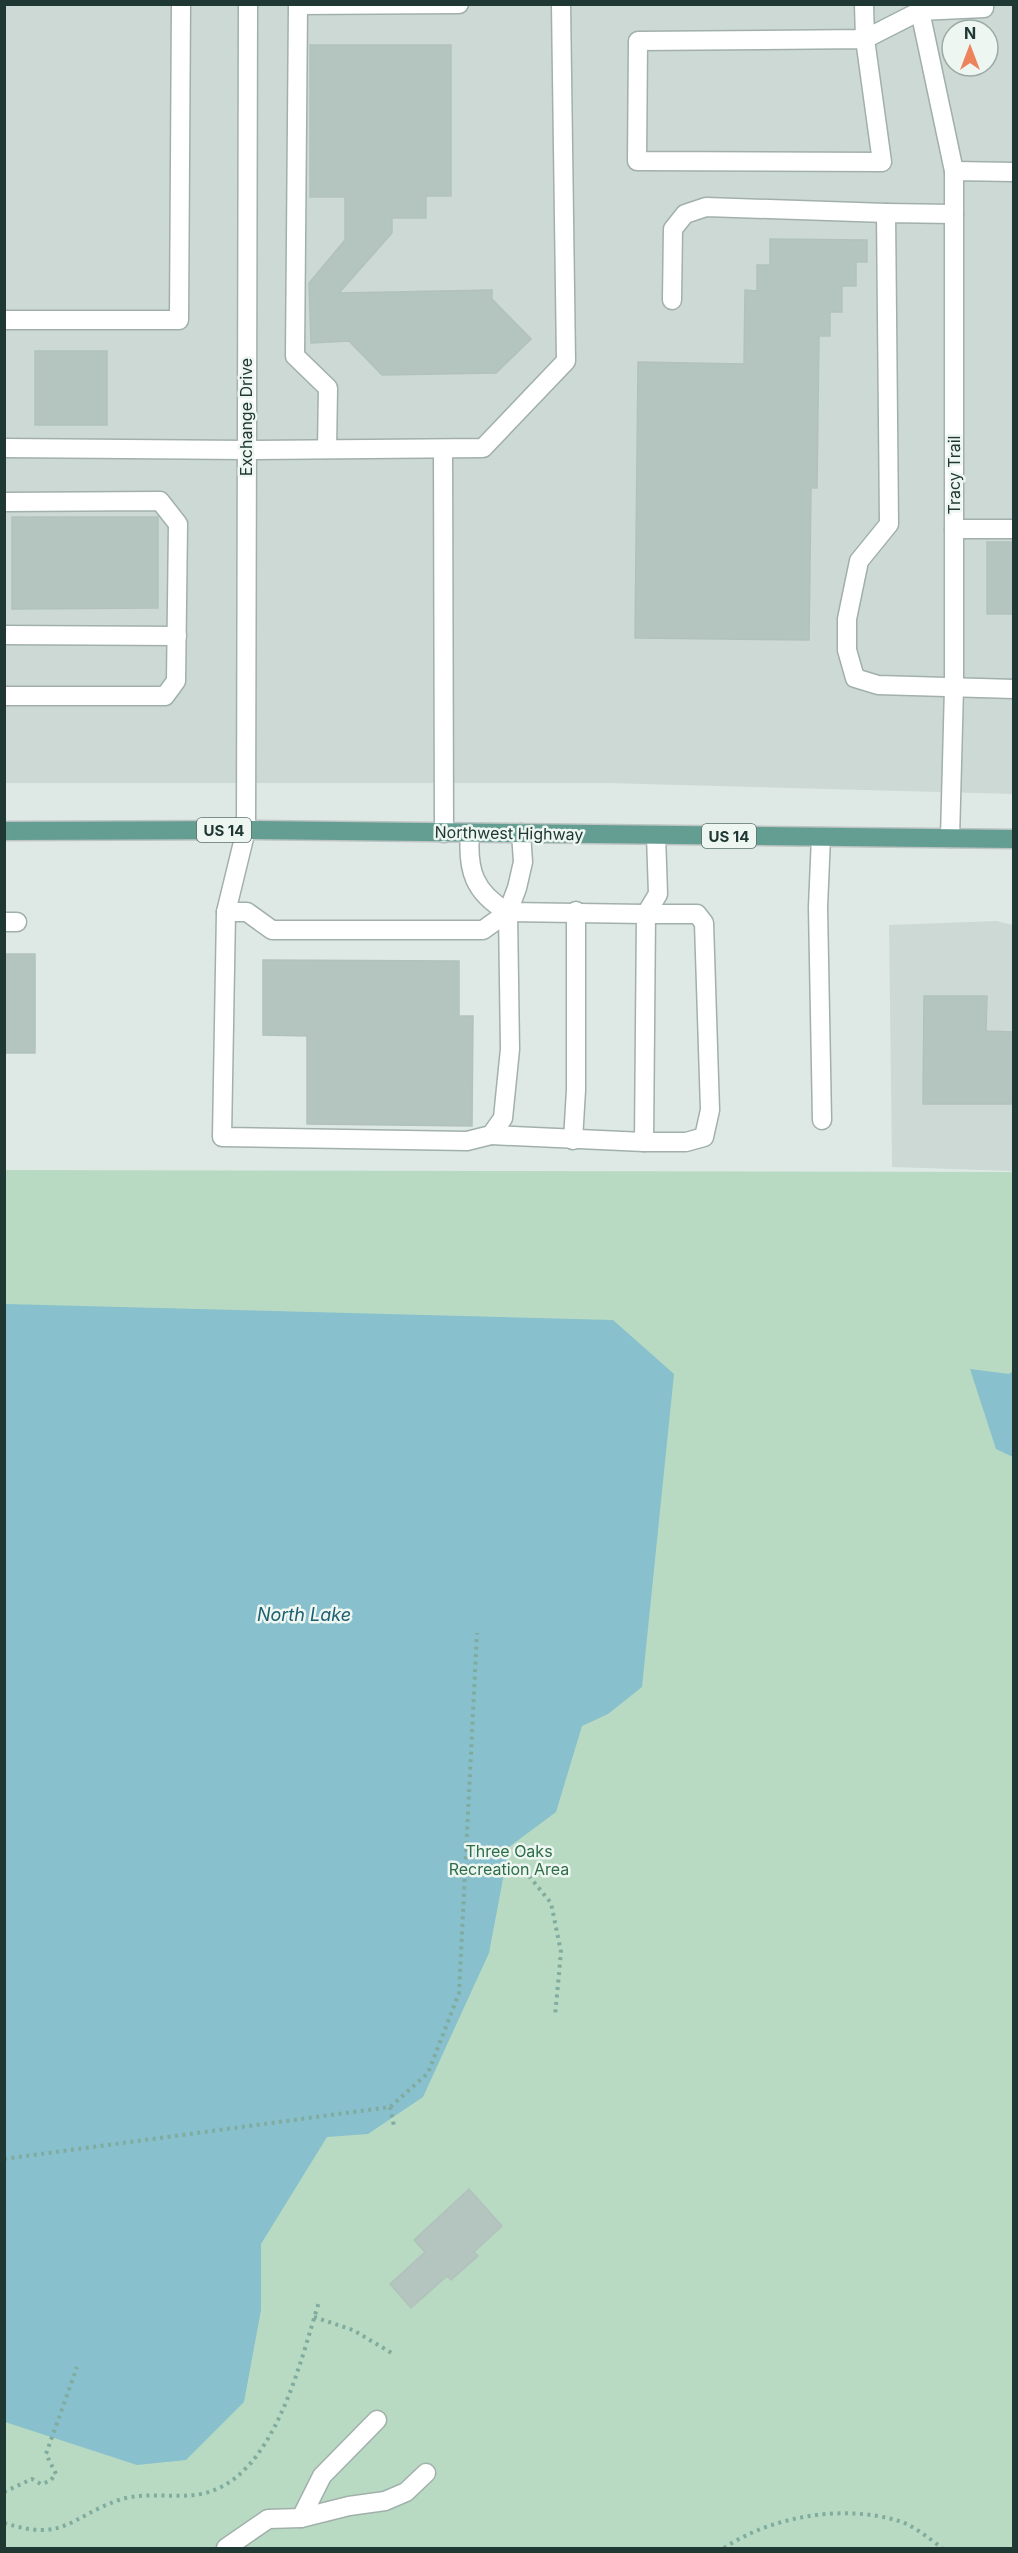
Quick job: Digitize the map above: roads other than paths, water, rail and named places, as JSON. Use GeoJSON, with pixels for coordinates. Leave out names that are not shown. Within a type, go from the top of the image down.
{"type":"FeatureCollection","features":[{"type":"Feature","properties":{"kind":"main road","name":"Northwest Highway"},"geometry":{"type":"LineString","coordinates":[[4,831],[246,830],[1014,840]]}},
{"type":"Feature","properties":{"kind":"lane"},"geometry":{"type":"LineString","coordinates":[[4,320],[179,320],[181,4]]}},
{"type":"Feature","properties":{"kind":"lane","name":"Exchange Drive"},"geometry":{"type":"LineString","coordinates":[[248,4],[246,830],[226,912],[222,1137],[467,1141],[491,1136]]}},
{"type":"Feature","properties":{"kind":"lane"},"geometry":{"type":"LineString","coordinates":[[327,449],[328,388],[295,356],[298,5],[459,4]]}},
{"type":"Feature","properties":{"kind":"lane"},"geometry":{"type":"LineString","coordinates":[[4,448],[246,450],[483,448],[566,361],[561,4]]}},
{"type":"Feature","properties":{"kind":"lane"},"geometry":{"type":"LineString","coordinates":[[864,4],[865,39],[882,162],[637,161],[638,41],[865,39],[920,11],[984,8],[984,4]]}},
{"type":"Feature","properties":{"kind":"lane","name":"Tracy Trail"},"geometry":{"type":"LineString","coordinates":[[920,11],[954,171],[954,688],[950,838]]}},
{"type":"Feature","properties":{"kind":"lane"},"geometry":{"type":"LineString","coordinates":[[954,171],[1014,172]]}},
{"type":"Feature","properties":{"kind":"lane"},"geometry":{"type":"LineString","coordinates":[[672,300],[673,229],[685,214],[706,207],[954,214]]}},
{"type":"Feature","properties":{"kind":"lane"},"geometry":{"type":"LineString","coordinates":[[886,213],[890,524],[859,561],[847,619],[847,650],[855,678],[878,685],[1014,689]]}},
{"type":"Feature","properties":{"kind":"lane"},"geometry":{"type":"LineString","coordinates":[[443,449],[444,832]]}},
{"type":"Feature","properties":{"kind":"lane"},"geometry":{"type":"LineString","coordinates":[[4,502],[160,501],[178,524],[176,681],[165,696],[4,696]]}},
{"type":"Feature","properties":{"kind":"lane"},"geometry":{"type":"LineString","coordinates":[[954,529],[1014,529]]}},
{"type":"Feature","properties":{"kind":"lane"},"geometry":{"type":"LineString","coordinates":[[4,635],[177,636]]}},
{"type":"Feature","properties":{"kind":"lane"},"geometry":{"type":"LineString","coordinates":[[470,832],[468,860],[478,883],[490,902],[508,912],[697,914],[704,924],[710,1110],[704,1137],[686,1142],[644,1142],[491,1136]]}},
{"type":"Feature","properties":{"kind":"lane"},"geometry":{"type":"LineString","coordinates":[[491,1136],[503,1118],[510,1049],[508,912],[518,888],[523,862],[521,833]]}},
{"type":"Feature","properties":{"kind":"lane"},"geometry":{"type":"LineString","coordinates":[[644,1142],[646,914],[658,894],[656,835]]}},
{"type":"Feature","properties":{"kind":"lane"},"geometry":{"type":"LineString","coordinates":[[821,837],[818,907],[822,1120]]}},
{"type":"Feature","properties":{"kind":"lane"},"geometry":{"type":"LineString","coordinates":[[573,1140],[576,1090],[576,911]]}},
{"type":"Feature","properties":{"kind":"lane"},"geometry":{"type":"LineString","coordinates":[[226,912],[247,912],[272,930],[483,930],[508,912]]}},
{"type":"Feature","properties":{"kind":"lane"},"geometry":{"type":"LineString","coordinates":[[301,2518],[322,2476],[377,2420]]}},
{"type":"Feature","properties":{"kind":"lane"},"geometry":{"type":"LineString","coordinates":[[226,2548],[268,2519],[301,2518],[349,2506],[386,2501],[406,2492],[426,2473]]}},
{"type":"Feature","properties":{"kind":"water","name":"North Lake"},"geometry":{"type":"Polygon","coordinates":[[[5,1304],[613,1320],[674,1374],[642,1687],[608,1714],[582,1726],[556,1812],[509,1847],[489,1953],[423,2097],[368,2134],[327,2137],[261,2244],[261,2310],[244,2402],[186,2460],[137,2465],[5,2422],[5,1304]]]}},
{"type":"Feature","properties":{"kind":"water"},"geometry":{"type":"Polygon","coordinates":[[[970,1369],[1009,1374],[1013,1371],[1013,1457],[996,1449],[970,1369]]]}},
{"type":"Feature","properties":{"kind":"park label","name":"Three Oaks Recreation Area"},"geometry":{"type":"Point","coordinates":[509,1860]}}]}
